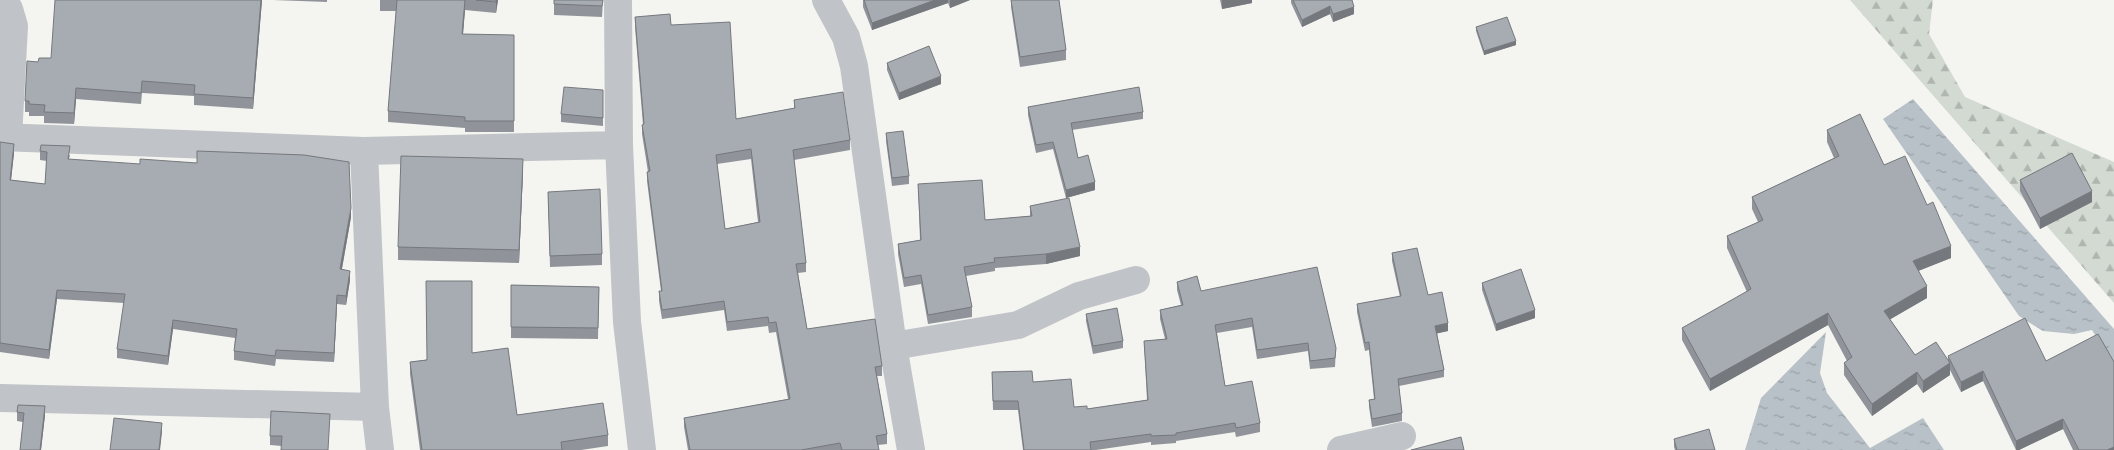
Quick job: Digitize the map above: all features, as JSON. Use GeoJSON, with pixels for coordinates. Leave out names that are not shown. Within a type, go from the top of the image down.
{"type":"FeatureCollection","features":[{"type":"Feature","properties":{"kind":"street"},"geometry":{"type":"LineString","coordinates":[[618,0],[619,145],[627,322],[642,450]]}},
{"type":"Feature","properties":{"kind":"street"},"geometry":{"type":"LineString","coordinates":[[826,0],[846,37],[854,66],[893,346],[911,450]]}},
{"type":"Feature","properties":{"kind":"street"},"geometry":{"type":"LineString","coordinates":[[0,6],[9,9],[14,26],[4,138],[364,151],[619,145]]}},
{"type":"Feature","properties":{"kind":"street"},"geometry":{"type":"LineString","coordinates":[[364,151],[375,408],[380,450]]}},
{"type":"Feature","properties":{"kind":"street"},"geometry":{"type":"LineString","coordinates":[[893,346],[1018,325],[1079,296],[1136,280]]}},
{"type":"Feature","properties":{"kind":"street"},"geometry":{"type":"LineString","coordinates":[[0,398],[375,408]]}},
{"type":"Feature","properties":{"kind":"street"},"geometry":{"type":"LineString","coordinates":[[1341,450],[1402,436]]}},
{"type":"Feature","properties":{"kind":"green space"},"geometry":{"type":"Polygon","coordinates":[[[1850,0],[1933,0],[1929,34],[1965,97],[2114,162],[2114,303],[1850,0]]]}},
{"type":"Feature","properties":{"kind":"water"},"geometry":{"type":"Polygon","coordinates":[[[1913,99],[2114,329],[2114,367],[2092,330],[2074,334],[2043,331],[2019,316],[1883,119],[1913,99]]]}},
{"type":"Feature","properties":{"kind":"water"},"geometry":{"type":"Polygon","coordinates":[[[1826,332],[1820,373],[1827,393],[1870,448],[1923,418],[1944,450],[1745,450],[1761,398],[1826,332]]]}},
{"type":"Feature","properties":{"kind":"building"},"geometry":{"type":"Polygon","coordinates":[[[55,0],[261,0],[253,98],[194,94],[195,85],[142,81],[141,93],[76,88],[74,113],[44,112],[45,105],[29,104],[29,101],[25,101],[27,61],[38,62],[39,58],[51,58],[55,0]]]}},
{"type":"Feature","properties":{"kind":"building"},"geometry":{"type":"Polygon","coordinates":[[[397,0],[465,0],[462,34],[514,35],[514,121],[465,121],[465,117],[388,111],[397,0]]]}},
{"type":"Feature","properties":{"kind":"building"},"geometry":{"type":"Polygon","coordinates":[[[476,0],[496,0],[496,2],[476,0]]]}},
{"type":"Feature","properties":{"kind":"building"},"geometry":{"type":"Polygon","coordinates":[[[554,0],[603,0],[602,6],[554,4],[554,0]]]}},
{"type":"Feature","properties":{"kind":"building"},"geometry":{"type":"Polygon","coordinates":[[[864,0],[935,0],[872,23],[864,0]]]}},
{"type":"Feature","properties":{"kind":"building"},"geometry":{"type":"Polygon","coordinates":[[[1011,0],[1059,0],[1066,50],[1020,57],[1011,0]]]}},
{"type":"Feature","properties":{"kind":"building"},"geometry":{"type":"Polygon","coordinates":[[[1293,0],[1352,0],[1354,7],[1333,14],[1330,6],[1302,20],[1293,0]]]}},
{"type":"Feature","properties":{"kind":"building"},"geometry":{"type":"Polygon","coordinates":[[[670,14],[671,25],[730,22],[736,119],[795,108],[794,100],[843,92],[850,140],[793,150],[806,263],[796,264],[807,329],[875,319],[882,366],[875,367],[887,434],[876,436],[879,450],[842,450],[840,443],[801,450],[690,450],[684,418],[790,399],[776,322],[769,323],[768,317],[727,322],[724,301],[662,310],[659,291],[662,291],[647,172],[650,171],[642,125],[644,124],[635,17],[670,14]],[[751,149],[716,155],[725,229],[760,222],[751,149]]]}},
{"type":"Feature","properties":{"kind":"building"},"geometry":{"type":"Polygon","coordinates":[[[1507,17],[1516,41],[1484,51],[1476,27],[1507,17]]]}},
{"type":"Feature","properties":{"kind":"building"},"geometry":{"type":"Polygon","coordinates":[[[929,46],[941,76],[899,93],[887,63],[929,46]]]}},
{"type":"Feature","properties":{"kind":"building"},"geometry":{"type":"Polygon","coordinates":[[[564,87],[603,90],[603,118],[561,114],[564,87]]]}},
{"type":"Feature","properties":{"kind":"building"},"geometry":{"type":"Polygon","coordinates":[[[1139,87],[1143,112],[1071,123],[1078,158],[1088,155],[1095,182],[1066,190],[1053,142],[1036,145],[1028,107],[1139,87]]]}},
{"type":"Feature","properties":{"kind":"building"},"geometry":{"type":"Polygon","coordinates":[[[1860,114],[1884,165],[1905,156],[1927,205],[1933,202],[1951,246],[1913,261],[1927,286],[1884,311],[1915,355],[1936,342],[1950,363],[1923,381],[1917,372],[1872,404],[1844,363],[1852,357],[1828,313],[1710,379],[1682,328],[1751,289],[1727,236],[1763,220],[1752,197],[1839,156],[1827,130],[1860,114]]]}},
{"type":"Feature","properties":{"kind":"building"},"geometry":{"type":"Polygon","coordinates":[[[903,131],[909,176],[892,178],[886,133],[903,131]]]}},
{"type":"Feature","properties":{"kind":"building"},"geometry":{"type":"Polygon","coordinates":[[[0,142],[14,144],[10,180],[45,184],[47,152],[40,151],[41,145],[70,146],[68,159],[140,164],[140,159],[197,163],[197,151],[304,155],[349,162],[351,208],[340,269],[350,271],[346,296],[337,295],[334,353],[276,350],[275,356],[234,351],[237,329],[173,320],[168,356],[117,349],[125,294],[57,290],[49,350],[0,343],[0,142]]]}},
{"type":"Feature","properties":{"kind":"building"},"geometry":{"type":"Polygon","coordinates":[[[2072,153],[2092,191],[2040,218],[2020,180],[2072,153]]]}},
{"type":"Feature","properties":{"kind":"building"},"geometry":{"type":"Polygon","coordinates":[[[401,156],[523,159],[519,250],[398,247],[401,156]]]}},
{"type":"Feature","properties":{"kind":"building"},"geometry":{"type":"Polygon","coordinates":[[[982,180],[985,220],[1032,216],[1030,206],[1069,198],[1080,247],[1046,254],[994,258],[995,262],[964,267],[972,307],[928,315],[921,275],[904,278],[898,244],[921,240],[918,184],[982,180]]]}},
{"type":"Feature","properties":{"kind":"building"},"geometry":{"type":"Polygon","coordinates":[[[600,189],[602,254],[550,256],[548,192],[600,189]]]}},
{"type":"Feature","properties":{"kind":"building"},"geometry":{"type":"Polygon","coordinates":[[[1417,248],[1428,295],[1442,292],[1448,323],[1435,326],[1444,370],[1398,379],[1402,413],[1372,419],[1369,400],[1375,399],[1369,342],[1365,343],[1357,304],[1401,296],[1392,253],[1417,248]]]}},
{"type":"Feature","properties":{"kind":"building"},"geometry":{"type":"Polygon","coordinates":[[[1317,267],[1336,348],[1335,358],[1310,361],[1308,343],[1257,350],[1252,318],[1215,325],[1225,386],[1252,381],[1260,423],[1236,428],[1235,423],[1176,433],[1176,435],[1151,436],[1151,434],[1090,442],[1091,450],[1024,450],[1018,401],[993,401],[992,372],[1032,371],[1033,382],[1071,379],[1074,407],[1087,406],[1087,409],[1148,400],[1144,341],[1167,339],[1160,310],[1183,305],[1177,282],[1197,276],[1201,291],[1317,267]]]}},
{"type":"Feature","properties":{"kind":"building"},"geometry":{"type":"Polygon","coordinates":[[[1521,269],[1535,310],[1496,324],[1482,283],[1521,269]]]}},
{"type":"Feature","properties":{"kind":"building"},"geometry":{"type":"Polygon","coordinates":[[[426,281],[472,281],[472,353],[508,348],[517,415],[603,403],[608,435],[561,442],[562,450],[422,450],[410,362],[427,360],[426,281]]]}},
{"type":"Feature","properties":{"kind":"building"},"geometry":{"type":"Polygon","coordinates":[[[511,285],[599,287],[598,328],[511,327],[511,285]]]}},
{"type":"Feature","properties":{"kind":"building"},"geometry":{"type":"Polygon","coordinates":[[[1117,308],[1123,341],[1093,346],[1086,314],[1117,308]]]}},
{"type":"Feature","properties":{"kind":"building"},"geometry":{"type":"Polygon","coordinates":[[[2025,318],[2046,361],[2098,334],[2114,362],[2114,447],[2107,450],[2079,450],[2063,419],[2016,441],[1983,371],[1961,382],[1948,356],[2025,318]]]}},
{"type":"Feature","properties":{"kind":"building"},"geometry":{"type":"Polygon","coordinates":[[[18,405],[45,406],[40,450],[20,450],[24,413],[17,412],[18,405]]]}},
{"type":"Feature","properties":{"kind":"building"},"geometry":{"type":"Polygon","coordinates":[[[271,411],[330,414],[328,450],[281,450],[282,436],[270,436],[271,411]]]}},
{"type":"Feature","properties":{"kind":"building"},"geometry":{"type":"Polygon","coordinates":[[[114,418],[162,423],[159,450],[110,450],[114,418]]]}},
{"type":"Feature","properties":{"kind":"building"},"geometry":{"type":"Polygon","coordinates":[[[1709,429],[1715,450],[1677,450],[1674,439],[1709,429]]]}},
{"type":"Feature","properties":{"kind":"building"},"geometry":{"type":"Polygon","coordinates":[[[1461,437],[1464,450],[1411,450],[1461,437]]]}}]}
